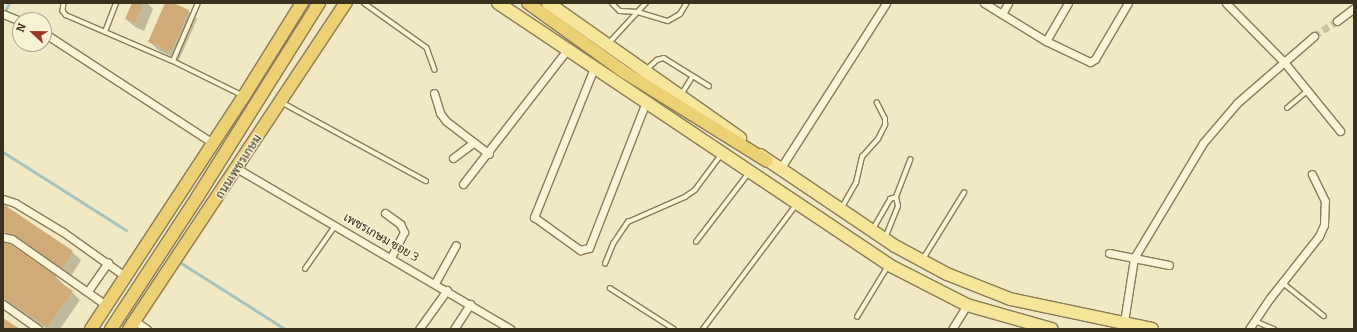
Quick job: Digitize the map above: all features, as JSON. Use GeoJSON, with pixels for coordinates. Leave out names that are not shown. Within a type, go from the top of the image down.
{"type":"FeatureCollection","features":[{"type":"Feature","properties":{"kind":"highway"},"geometry":{"type":"LineString","coordinates":[[91,329],[244,96],[302,3]]}},
{"type":"Feature","properties":{"kind":"highway"},"geometry":{"type":"LineString","coordinates":[[111,329],[198,196],[320,3]]}},
{"type":"Feature","properties":{"kind":"highway","name":"ถนนเพชรเกษม"},"geometry":{"type":"LineString","coordinates":[[132,325],[238,169],[280,101],[346,3]]}},
{"type":"Feature","properties":{"kind":"highway"},"geometry":{"type":"LineString","coordinates":[[528,3],[624,72],[767,161]]}},
{"type":"Feature","properties":{"kind":"main road"},"geometry":{"type":"LineString","coordinates":[[498,3],[798,203],[888,265],[967,305],[1052,329]]}},
{"type":"Feature","properties":{"kind":"main road"},"geometry":{"type":"LineString","coordinates":[[548,3],[646,71],[767,161],[872,231],[922,261],[961,280],[1010,299],[1152,329]]}},
{"type":"Feature","properties":{"kind":"street"},"geometry":{"type":"LineString","coordinates":[[780,169],[886,3]]}},
{"type":"Feature","properties":{"kind":"street"},"geometry":{"type":"LineString","coordinates":[[984,3],[1046,41],[1090,62],[1095,59],[1128,3]]}},
{"type":"Feature","properties":{"kind":"street"},"geometry":{"type":"LineString","coordinates":[[1002,14],[1008,3]]}},
{"type":"Feature","properties":{"kind":"street"},"geometry":{"type":"LineString","coordinates":[[1046,41],[1068,3]]}},
{"type":"Feature","properties":{"kind":"street"},"geometry":{"type":"LineString","coordinates":[[1226,3],[1284,62],[1340,131]]}},
{"type":"Feature","properties":{"kind":"street"},"geometry":{"type":"LineString","coordinates":[[1337,21],[1354,8]]}},
{"type":"Feature","properties":{"kind":"street"},"geometry":{"type":"LineString","coordinates":[[1124,322],[1134,258],[1203,143],[1237,103],[1314,36]]}},
{"type":"Feature","properties":{"kind":"street"},"geometry":{"type":"LineString","coordinates":[[52,38],[213,143]]}},
{"type":"Feature","properties":{"kind":"street"},"geometry":{"type":"LineString","coordinates":[[463,184],[489,154],[567,50]]}},
{"type":"Feature","properties":{"kind":"street"},"geometry":{"type":"LineString","coordinates":[[594,68],[534,217],[580,250],[588,248],[646,102]]}},
{"type":"Feature","properties":{"kind":"street"},"geometry":{"type":"LineString","coordinates":[[434,93],[440,113],[446,121],[489,154]]}},
{"type":"Feature","properties":{"kind":"street"},"geometry":{"type":"LineString","coordinates":[[454,158],[474,142]]}},
{"type":"Feature","properties":{"kind":"street","name":"เพชรเกษม ซอย 3"},"geometry":{"type":"LineString","coordinates":[[238,169],[512,329]]}},
{"type":"Feature","properties":{"kind":"street"},"geometry":{"type":"LineString","coordinates":[[1249,329],[1282,282],[1319,236],[1324,225],[1325,201],[1312,174]]}},
{"type":"Feature","properties":{"kind":"street"},"geometry":{"type":"LineString","coordinates":[[3,199],[34,214],[108,262],[125,276]]}},
{"type":"Feature","properties":{"kind":"street"},"geometry":{"type":"LineString","coordinates":[[385,214],[403,227],[404,232],[391,257]]}},
{"type":"Feature","properties":{"kind":"street"},"geometry":{"type":"LineString","coordinates":[[3,237],[12,239],[106,305]]}},
{"type":"Feature","properties":{"kind":"street"},"geometry":{"type":"LineString","coordinates":[[435,283],[456,245]]}},
{"type":"Feature","properties":{"kind":"street"},"geometry":{"type":"LineString","coordinates":[[1108,253],[1169,265]]}},
{"type":"Feature","properties":{"kind":"street"},"geometry":{"type":"LineString","coordinates":[[88,291],[108,262]]}},
{"type":"Feature","properties":{"kind":"street"},"geometry":{"type":"LineString","coordinates":[[419,329],[446,290]]}},
{"type":"Feature","properties":{"kind":"street"},"geometry":{"type":"LineString","coordinates":[[3,304],[38,329]]}},
{"type":"Feature","properties":{"kind":"street"},"geometry":{"type":"LineString","coordinates":[[454,329],[470,304]]}},
{"type":"Feature","properties":{"kind":"street"},"geometry":{"type":"LineString","coordinates":[[952,329],[967,305]]}},
{"type":"Feature","properties":{"kind":"street"},"geometry":{"type":"LineString","coordinates":[[132,325],[147,329]]}},
{"type":"Feature","properties":{"kind":"lane"},"geometry":{"type":"LineString","coordinates":[[64,3],[63,11],[66,15],[173,60],[244,96]]}},
{"type":"Feature","properties":{"kind":"lane"},"geometry":{"type":"LineString","coordinates":[[104,32],[116,3]]}},
{"type":"Feature","properties":{"kind":"lane"},"geometry":{"type":"LineString","coordinates":[[364,3],[427,48],[435,70]]}},
{"type":"Feature","properties":{"kind":"lane"},"geometry":{"type":"LineString","coordinates":[[612,3],[620,11],[638,12],[668,20],[680,14],[687,3]]}},
{"type":"Feature","properties":{"kind":"lane"},"geometry":{"type":"LineString","coordinates":[[608,44],[646,3]]}},
{"type":"Feature","properties":{"kind":"lane"},"geometry":{"type":"LineString","coordinates":[[173,60],[196,4]]}},
{"type":"Feature","properties":{"kind":"lane"},"geometry":{"type":"LineString","coordinates":[[646,71],[661,58],[709,86]]}},
{"type":"Feature","properties":{"kind":"lane"},"geometry":{"type":"LineString","coordinates":[[680,96],[694,76]]}},
{"type":"Feature","properties":{"kind":"lane"},"geometry":{"type":"LineString","coordinates":[[1287,108],[1307,91]]}},
{"type":"Feature","properties":{"kind":"lane"},"geometry":{"type":"LineString","coordinates":[[280,101],[426,181]]}},
{"type":"Feature","properties":{"kind":"lane"},"geometry":{"type":"LineString","coordinates":[[840,210],[856,183],[862,157],[878,139],[885,125],[885,119],[877,103]]}},
{"type":"Feature","properties":{"kind":"lane"},"geometry":{"type":"LineString","coordinates":[[605,264],[613,244],[628,222],[690,194],[723,154]]}},
{"type":"Feature","properties":{"kind":"lane"},"geometry":{"type":"LineString","coordinates":[[885,239],[898,206],[896,197],[910,160]]}},
{"type":"Feature","properties":{"kind":"lane"},"geometry":{"type":"LineString","coordinates":[[696,242],[750,172]]}},
{"type":"Feature","properties":{"kind":"lane"},"geometry":{"type":"LineString","coordinates":[[922,261],[964,193]]}},
{"type":"Feature","properties":{"kind":"lane"},"geometry":{"type":"LineString","coordinates":[[872,231],[890,199],[896,197]]}},
{"type":"Feature","properties":{"kind":"lane"},"geometry":{"type":"LineString","coordinates":[[703,329],[798,203]]}},
{"type":"Feature","properties":{"kind":"lane"},"geometry":{"type":"LineString","coordinates":[[305,269],[336,225]]}},
{"type":"Feature","properties":{"kind":"lane"},"geometry":{"type":"LineString","coordinates":[[856,317],[888,265]]}},
{"type":"Feature","properties":{"kind":"lane"},"geometry":{"type":"LineString","coordinates":[[1282,282],[1324,316]]}},
{"type":"Feature","properties":{"kind":"lane"},"geometry":{"type":"LineString","coordinates":[[610,288],[674,329]]}},
{"type":"Feature","properties":{"kind":"lane"},"geometry":{"type":"LineString","coordinates":[[1255,321],[1274,329]]}},
{"type":"Feature","properties":{"kind":"building"},"geometry":{"type":"Polygon","coordinates":[[[132,3],[143,3],[135,23],[125,19],[132,3]]]}},
{"type":"Feature","properties":{"kind":"building"},"geometry":{"type":"Polygon","coordinates":[[[165,3],[173,3],[189,10],[171,52],[148,42],[165,3]]]}},
{"type":"Feature","properties":{"kind":"building"},"geometry":{"type":"Polygon","coordinates":[[[3,204],[73,251],[62,268],[15,235],[3,232],[3,204]]]}},
{"type":"Feature","properties":{"kind":"building"},"geometry":{"type":"Polygon","coordinates":[[[3,242],[10,244],[56,276],[55,279],[73,291],[47,327],[3,297],[3,242]]]}},
{"type":"Feature","properties":{"kind":"building"},"geometry":{"type":"Polygon","coordinates":[[[3,318],[20,329],[3,329],[3,318]]]}},
{"type":"Feature","properties":{"kind":"waterway"},"geometry":{"type":"LineString","coordinates":[[4,14],[9,3]]}},
{"type":"Feature","properties":{"kind":"waterway"},"geometry":{"type":"LineString","coordinates":[[3,152],[126,230]]}},
{"type":"Feature","properties":{"kind":"waterway"},"geometry":{"type":"LineString","coordinates":[[181,263],[285,329]]}},
{"type":"Feature","properties":{"kind":"tunnel"},"geometry":{"type":"LineString","coordinates":[[1314,36],[1337,21]]}}]}
